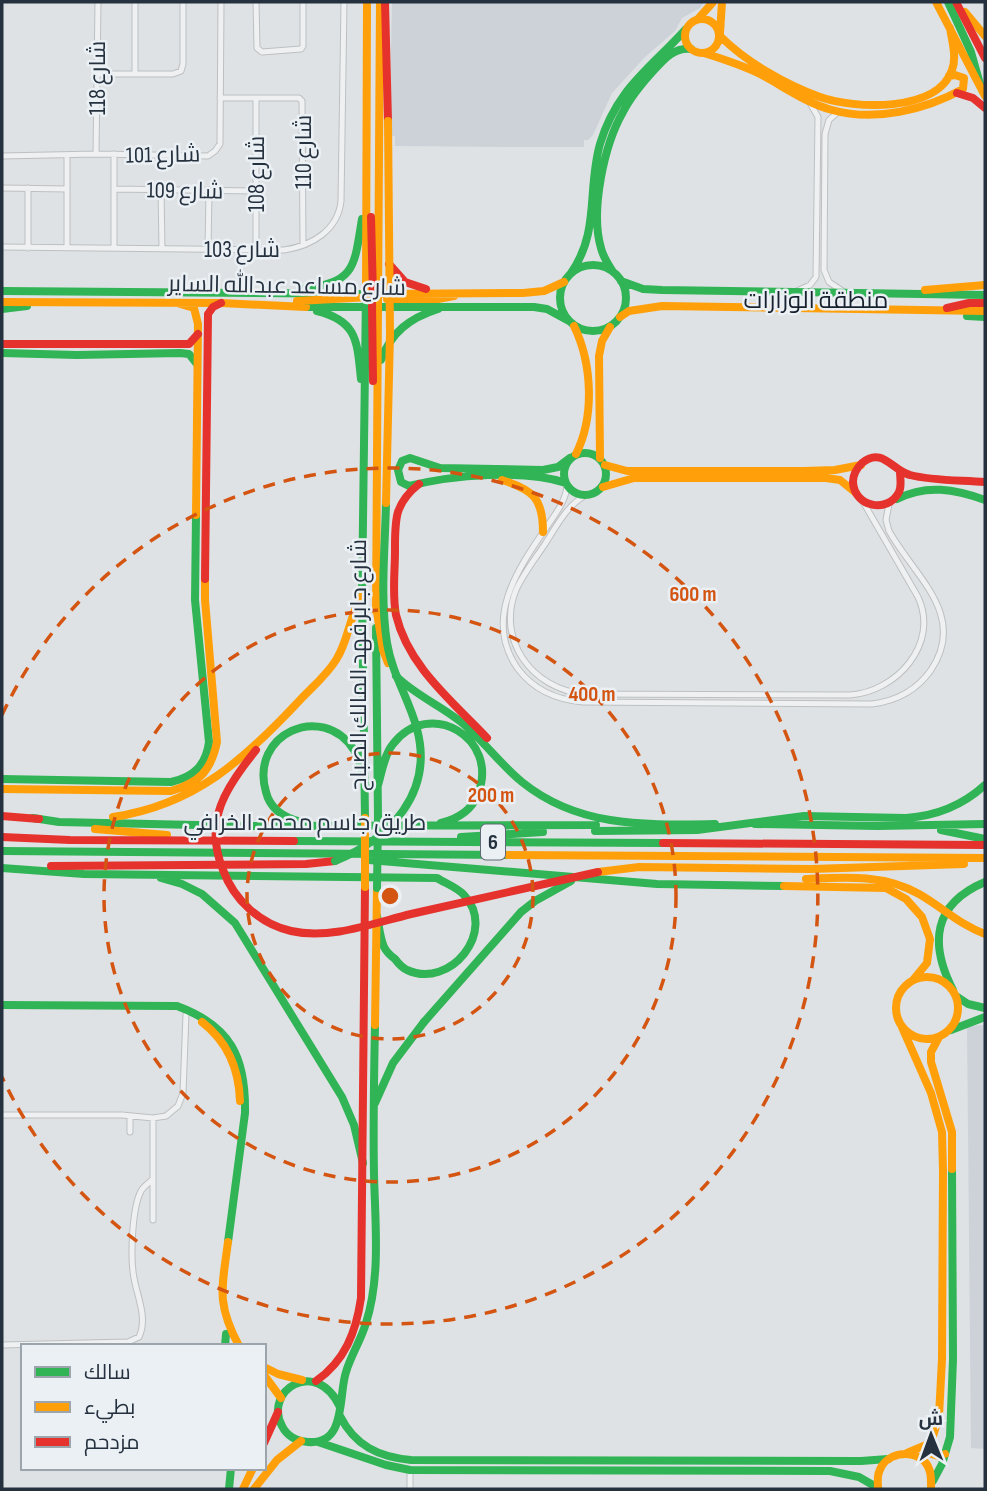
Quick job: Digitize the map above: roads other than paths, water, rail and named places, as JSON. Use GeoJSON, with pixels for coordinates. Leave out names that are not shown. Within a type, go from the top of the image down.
{"type":"FeatureCollection","features":[{"type":"Feature","properties":{"kind":"main road"},"geometry":{"type":"LineString","coordinates":[[366,2],[367,200],[372,229],[373,378],[378,408]]}},
{"type":"Feature","properties":{"kind":"main road","name":"شارع جابر فهد المالك الصباح"},"geometry":{"type":"LineString","coordinates":[[316,1381],[331,1370],[342,1356],[359,1311],[366,786],[362,596],[365,400],[380,231],[380,2]]}},
{"type":"Feature","properties":{"kind":"main road"},"geometry":{"type":"LineString","coordinates":[[2,868],[306,864],[335,861],[366,849],[379,839],[400,818],[416,785],[420,748],[415,723],[397,680],[384,618],[390,334],[386,2]]}},
{"type":"Feature","properties":{"kind":"main road"},"geometry":{"type":"LineString","coordinates":[[566,484],[564,470],[585,438],[586,355],[583,342],[560,302],[564,282],[582,260],[589,242],[593,176],[601,140],[636,79],[713,2]]}},
{"type":"Feature","properties":{"kind":"main road"},"geometry":{"type":"LineString","coordinates":[[704,53],[713,49],[720,35],[722,2]]}},
{"type":"Feature","properties":{"kind":"main road"},"geometry":{"type":"LineString","coordinates":[[936,2],[985,96]]}},
{"type":"Feature","properties":{"kind":"main road"},"geometry":{"type":"LineString","coordinates":[[948,2],[974,60],[980,84]]}},
{"type":"Feature","properties":{"kind":"main road"},"geometry":{"type":"LineString","coordinates":[[956,2],[985,58]]}},
{"type":"Feature","properties":{"kind":"main road"},"geometry":{"type":"LineString","coordinates":[[961,11],[968,14],[985,36]]}},
{"type":"Feature","properties":{"kind":"main road"},"geometry":{"type":"LineString","coordinates":[[698,19],[704,18],[715,23],[720,35],[731,47],[794,85],[830,101],[855,106],[899,103],[934,90],[949,76],[953,65],[950,28]]}},
{"type":"Feature","properties":{"kind":"main road"},"geometry":{"type":"LineString","coordinates":[[686,29],[685,40],[691,49]]}},
{"type":"Feature","properties":{"kind":"main road"},"geometry":{"type":"LineString","coordinates":[[620,317],[626,299],[621,281],[604,259],[598,243],[603,159],[626,106],[643,82],[679,48],[691,49],[743,65],[810,103],[838,112],[860,115],[911,109],[963,89],[965,82],[960,75],[949,76]]}},
{"type":"Feature","properties":{"kind":"main road"},"geometry":{"type":"LineString","coordinates":[[957,93],[978,100],[985,108]]}},
{"type":"Feature","properties":{"kind":"main road"},"geometry":{"type":"LineString","coordinates":[[830,101],[839,95]]}},
{"type":"Feature","properties":{"kind":"main road"},"geometry":{"type":"LineString","coordinates":[[593,176],[596,194],[600,198]]}},
{"type":"Feature","properties":{"kind":"main road"},"geometry":{"type":"LineString","coordinates":[[272,293],[328,286],[348,274],[356,260],[367,200]]}},
{"type":"Feature","properties":{"kind":"main road"},"geometry":{"type":"LineString","coordinates":[[380,231],[386,258],[399,278],[412,286],[441,293]]}},
{"type":"Feature","properties":{"kind":"main road"},"geometry":{"type":"LineString","coordinates":[[571,273],[592,265],[613,272]]}},
{"type":"Feature","properties":{"kind":"main road"},"geometry":{"type":"LineString","coordinates":[[621,281],[643,289],[662,290],[985,295]]}},
{"type":"Feature","properties":{"kind":"main road","name":"شارع مساعد عبدالله الساير"},"geometry":{"type":"LineString","coordinates":[[2,302],[297,306],[441,293],[533,292],[564,282]]}},
{"type":"Feature","properties":{"kind":"main road"},"geometry":{"type":"LineString","coordinates":[[2,285],[49,291]]}},
{"type":"Feature","properties":{"kind":"main road"},"geometry":{"type":"LineString","coordinates":[[887,294],[985,285]]}},
{"type":"Feature","properties":{"kind":"main road","name":"شارع مساعد عبدالله الساير"},"geometry":{"type":"LineString","coordinates":[[2,291],[272,293],[447,307],[534,307],[547,309],[570,322]]}},
{"type":"Feature","properties":{"kind":"main road"},"geometry":{"type":"LineString","coordinates":[[269,305],[293,301],[438,299],[460,293]]}},
{"type":"Feature","properties":{"kind":"main road","name":"شارع جابر فهد المالك الصباح"},"geometry":{"type":"LineString","coordinates":[[340,1412],[344,1376],[363,1334],[371,1298],[374,1248],[379,370],[372,299]]}},
{"type":"Feature","properties":{"kind":"main road"},"geometry":{"type":"LineString","coordinates":[[2,309],[39,302]]}},
{"type":"Feature","properties":{"kind":"main road"},"geometry":{"type":"LineString","coordinates":[[2,779],[171,782],[190,777],[204,763],[209,747],[205,655],[207,502],[203,324],[194,308],[177,303]]}},
{"type":"Feature","properties":{"kind":"main road"},"geometry":{"type":"LineString","coordinates":[[2,344],[189,344],[194,341],[210,309],[221,303]]}},
{"type":"Feature","properties":{"kind":"main road"},"geometry":{"type":"LineString","coordinates":[[941,310],[962,304],[985,303]]}},
{"type":"Feature","properties":{"kind":"main road"},"geometry":{"type":"LineString","coordinates":[[297,306],[338,316],[351,329],[357,345],[365,400]]}},
{"type":"Feature","properties":{"kind":"main road"},"geometry":{"type":"LineString","coordinates":[[603,487],[607,474],[602,461],[599,356],[602,341],[611,325],[629,311],[662,306],[985,311]]}},
{"type":"Feature","properties":{"kind":"main road"},"geometry":{"type":"LineString","coordinates":[[379,370],[387,343],[397,329],[420,314],[447,307]]}},
{"type":"Feature","properties":{"kind":"main road"},"geometry":{"type":"LineString","coordinates":[[891,310],[985,317]]}},
{"type":"Feature","properties":{"kind":"main road"},"geometry":{"type":"LineString","coordinates":[[570,322],[592,331],[611,325]]}},
{"type":"Feature","properties":{"kind":"main road"},"geometry":{"type":"LineString","coordinates":[[2,789],[176,790],[193,783],[211,765],[217,742],[195,600],[198,334]]}},
{"type":"Feature","properties":{"kind":"main road"},"geometry":{"type":"LineString","coordinates":[[2,339],[23,344]]}},
{"type":"Feature","properties":{"kind":"main road"},"geometry":{"type":"LineString","coordinates":[[77,345],[80,350],[77,355]]}},
{"type":"Feature","properties":{"kind":"main road"},"geometry":{"type":"LineString","coordinates":[[2,353],[180,353],[189,354],[197,364]]}},
{"type":"Feature","properties":{"kind":"main road"},"geometry":{"type":"LineString","coordinates":[[985,482],[914,476],[900,471],[893,463],[881,458],[835,470],[627,471],[602,461],[591,453],[573,456],[558,467],[543,470],[445,469],[432,467],[414,458],[402,461],[398,470],[401,482],[409,486],[446,477],[547,477],[566,484],[575,493],[586,495],[621,480],[634,478],[826,478],[839,480],[875,506],[891,502],[912,490],[930,489],[958,492],[985,500]]}},
{"type":"Feature","properties":{"kind":"main road"},"geometry":{"type":"LineString","coordinates":[[859,496],[855,475],[861,465]]}},
{"type":"Feature","properties":{"kind":"main road"},"geometry":{"type":"LineString","coordinates":[[891,502],[902,484],[900,471]]}},
{"type":"Feature","properties":{"kind":"main road"},"geometry":{"type":"LineString","coordinates":[[492,477],[520,485],[533,494],[542,507],[543,532]]}},
{"type":"Feature","properties":{"kind":"main road"},"geometry":{"type":"LineString","coordinates":[[419,484],[404,497],[396,513],[394,601],[399,628],[417,662],[494,746],[520,781],[560,808],[596,821],[620,823]]}},
{"type":"Feature","properties":{"kind":"main road"},"geometry":{"type":"LineString","coordinates":[[196,503],[207,502]]}},
{"type":"Feature","properties":{"kind":"main road"},"geometry":{"type":"LineString","coordinates":[[384,595],[395,631],[408,656],[440,696],[491,750]]}},
{"type":"Feature","properties":{"kind":"main road"},"geometry":{"type":"LineString","coordinates":[[362,596],[356,606],[345,643],[332,666],[256,750],[230,783],[223,797],[214,830],[218,861],[231,889],[254,913],[271,924],[308,933],[338,931],[598,872],[639,867],[812,869],[985,860]]}},
{"type":"Feature","properties":{"kind":"main road"},"geometry":{"type":"LineString","coordinates":[[376,606],[386,657],[397,677],[414,692],[454,715],[510,769]]}},
{"type":"Feature","properties":{"kind":"main road"},"geometry":{"type":"LineString","coordinates":[[2,817],[124,816],[166,805],[231,766],[290,711]]}},
{"type":"Feature","properties":{"kind":"main road"},"geometry":{"type":"LineString","coordinates":[[378,785],[393,744],[414,727],[425,723],[449,725],[470,738],[477,748],[484,771],[479,794],[468,810],[457,818],[426,827]]}},
{"type":"Feature","properties":{"kind":"main road"},"geometry":{"type":"LineString","coordinates":[[318,826],[286,817],[265,793],[262,783],[263,762],[267,752],[282,736],[311,725],[332,730],[349,743],[355,752],[366,786]]}},
{"type":"Feature","properties":{"kind":"main road"},"geometry":{"type":"LineString","coordinates":[[451,842],[474,835],[708,830],[804,816],[920,817],[946,811],[970,798],[985,785]]}},
{"type":"Feature","properties":{"kind":"main road"},"geometry":{"type":"LineString","coordinates":[[2,817],[58,826],[147,832],[191,840]]}},
{"type":"Feature","properties":{"kind":"main road"},"geometry":{"type":"LineString","coordinates":[[33,818],[59,822],[426,827],[620,823],[912,826],[985,824]]}},
{"type":"Feature","properties":{"kind":"main road"},"geometry":{"type":"LineString","coordinates":[[517,826],[563,831]]}},
{"type":"Feature","properties":{"kind":"main road"},"geometry":{"type":"LineString","coordinates":[[912,826],[985,839]]}},
{"type":"Feature","properties":{"kind":"main road","name":"طريق جاسم محمد الخرافي"},"geometry":{"type":"LineString","coordinates":[[2,837],[985,845]]}},
{"type":"Feature","properties":{"kind":"main road","name":"طريق جاسم محمد الخرافي"},"geometry":{"type":"LineString","coordinates":[[2,851],[985,860]]}},
{"type":"Feature","properties":{"kind":"main road"},"geometry":{"type":"LineString","coordinates":[[296,854],[613,878],[657,884],[877,886],[894,891],[915,906],[924,920],[929,936],[927,964],[913,981]]}},
{"type":"Feature","properties":{"kind":"main road"},"geometry":{"type":"LineString","coordinates":[[2,868],[130,874],[437,878],[455,884],[466,894],[474,908],[477,927],[474,941],[466,956],[452,968],[433,974],[414,972],[399,964],[388,953],[381,940],[377,916]]}},
{"type":"Feature","properties":{"kind":"main road"},"geometry":{"type":"LineString","coordinates":[[375,1104],[393,1063],[424,1022],[521,912],[558,887],[598,872]]}},
{"type":"Feature","properties":{"kind":"main road"},"geometry":{"type":"LineString","coordinates":[[130,874],[167,879],[192,888],[224,910],[235,923],[342,1097],[354,1125],[363,1163]]}},
{"type":"Feature","properties":{"kind":"main road"},"geometry":{"type":"LineString","coordinates":[[613,878],[881,879],[904,886],[964,926],[985,934]]}},
{"type":"Feature","properties":{"kind":"main road"},"geometry":{"type":"LineString","coordinates":[[932,1485],[942,1464],[952,1423],[951,1132],[931,1062],[931,1052],[957,1017],[954,993],[938,956],[938,930],[955,898],[964,891],[985,883]]}},
{"type":"Feature","properties":{"kind":"main road"},"geometry":{"type":"LineString","coordinates":[[266,1368],[278,1374],[316,1381],[330,1388],[338,1400],[349,1433],[363,1446],[391,1458],[861,1461],[888,1459],[926,1445],[933,1436],[941,1394],[942,1132],[931,1093],[897,1014],[897,1000],[903,988],[913,981],[934,978],[948,985],[968,1004],[985,1008]]}},
{"type":"Feature","properties":{"kind":"main road"},"geometry":{"type":"LineString","coordinates":[[2,1007],[177,1006],[203,1016],[229,1040],[241,1062],[246,1086],[245,1113],[221,1293],[226,1322],[238,1344]]}},
{"type":"Feature","properties":{"kind":"main road"},"geometry":{"type":"LineString","coordinates":[[2,1007],[163,1010],[186,1014],[208,1026],[224,1043],[235,1063],[240,1086],[216,1292],[218,1314],[232,1344]]}},
{"type":"Feature","properties":{"kind":"main road"},"geometry":{"type":"LineString","coordinates":[[901,1025],[914,1036],[930,1039],[985,1017]]}},
{"type":"Feature","properties":{"kind":"main road"},"geometry":{"type":"LineString","coordinates":[[225,1344],[226,1334]]}},
{"type":"Feature","properties":{"kind":"main road"},"geometry":{"type":"LineString","coordinates":[[266,1378],[281,1398]]}},
{"type":"Feature","properties":{"kind":"main road"},"geometry":{"type":"LineString","coordinates":[[266,1439],[281,1398],[291,1386],[305,1380]]}},
{"type":"Feature","properties":{"kind":"main road"},"geometry":{"type":"LineString","coordinates":[[278,1412],[285,1430],[301,1441],[342,1448],[384,1465],[410,1470],[830,1471],[859,1477],[878,1489]]}},
{"type":"Feature","properties":{"kind":"main road"},"geometry":{"type":"LineString","coordinates":[[315,1442],[332,1433],[340,1412]]}},
{"type":"Feature","properties":{"kind":"main road"},"geometry":{"type":"LineString","coordinates":[[254,1489],[277,1460],[301,1441]]}},
{"type":"Feature","properties":{"kind":"main road"},"geometry":{"type":"LineString","coordinates":[[926,1445],[933,1456],[945,1454]]}},
{"type":"Feature","properties":{"kind":"main road"},"geometry":{"type":"LineString","coordinates":[[906,1453],[925,1462],[930,1471],[932,1485]]}},
{"type":"Feature","properties":{"kind":"main road"},"geometry":{"type":"LineString","coordinates":[[878,1489],[878,1472],[888,1459]]}},
{"type":"Feature","properties":{"kind":"main road"},"geometry":{"type":"LineString","coordinates":[[229,1489],[231,1470]]}},
{"type":"Feature","properties":{"kind":"main road"},"geometry":{"type":"LineString","coordinates":[[243,1489],[252,1470]]}},
{"type":"Feature","properties":{"kind":"street","name":"شارع 118"},"geometry":{"type":"LineString","coordinates":[[96,154],[98,2]]}},
{"type":"Feature","properties":{"kind":"street"},"geometry":{"type":"LineString","coordinates":[[135,2],[135,73]]}},
{"type":"Feature","properties":{"kind":"street"},"geometry":{"type":"LineString","coordinates":[[97,74],[173,74],[181,71],[183,2]]}},
{"type":"Feature","properties":{"kind":"street","name":"شارع 101"},"geometry":{"type":"LineString","coordinates":[[2,156],[208,156],[215,152],[219,144],[221,2]]}},
{"type":"Feature","properties":{"kind":"street"},"geometry":{"type":"LineString","coordinates":[[256,2],[257,48],[262,52],[301,49],[303,2]]}},
{"type":"Feature","properties":{"kind":"street","name":"شارع 103"},"geometry":{"type":"LineString","coordinates":[[2,247],[284,250],[303,245],[324,234],[334,225],[340,213],[344,2]]}},
{"type":"Feature","properties":{"kind":"street","name":"شارع 110"},"geometry":{"type":"LineString","coordinates":[[220,98],[299,98],[304,105],[303,245]]}},
{"type":"Feature","properties":{"kind":"street","name":"شارع 108"},"geometry":{"type":"LineString","coordinates":[[256,98],[256,249]]}},
{"type":"Feature","properties":{"kind":"street"},"geometry":{"type":"LineString","coordinates":[[810,103],[818,117],[816,277],[820,283],[825,276],[824,147],[829,120],[838,112]]}},
{"type":"Feature","properties":{"kind":"street"},"geometry":{"type":"LineString","coordinates":[[818,117],[823,114],[829,120]]}},
{"type":"Feature","properties":{"kind":"street"},"geometry":{"type":"LineString","coordinates":[[114,154],[114,248]]}},
{"type":"Feature","properties":{"kind":"street"},"geometry":{"type":"LineString","coordinates":[[67,155],[67,247]]}},
{"type":"Feature","properties":{"kind":"street"},"geometry":{"type":"LineString","coordinates":[[2,188],[67,189]]}},
{"type":"Feature","properties":{"kind":"street"},"geometry":{"type":"LineString","coordinates":[[28,188],[28,248]]}},
{"type":"Feature","properties":{"kind":"street","name":"شارع 109"},"geometry":{"type":"LineString","coordinates":[[114,188],[255,191]]}},
{"type":"Feature","properties":{"kind":"street"},"geometry":{"type":"LineString","coordinates":[[160,189],[162,249]]}},
{"type":"Feature","properties":{"kind":"street"},"geometry":{"type":"LineString","coordinates":[[208,249],[209,190]]}},
{"type":"Feature","properties":{"kind":"street"},"geometry":{"type":"LineString","coordinates":[[825,276],[832,285],[844,292]]}},
{"type":"Feature","properties":{"kind":"street"},"geometry":{"type":"LineString","coordinates":[[797,291],[810,285],[816,277]]}},
{"type":"Feature","properties":{"kind":"street"},"geometry":{"type":"LineString","coordinates":[[566,484],[563,502],[509,588],[502,621],[505,640],[522,674],[542,690],[565,700],[583,702],[872,704],[893,700],[920,683],[934,667],[943,639],[943,619],[937,600],[889,531],[886,520],[891,502]]}},
{"type":"Feature","properties":{"kind":"street"},"geometry":{"type":"LineString","coordinates":[[586,495],[570,506],[522,580],[513,601],[510,621],[516,646],[529,669],[550,685],[584,694],[850,695],[867,693],[891,683],[917,650],[923,628],[923,611],[918,597],[859,496]]}},
{"type":"Feature","properties":{"kind":"street"},"geometry":{"type":"LineString","coordinates":[[2,1115],[166,1116],[181,1100],[184,1086],[186,1014]]}},
{"type":"Feature","properties":{"kind":"street"},"geometry":{"type":"LineString","coordinates":[[130,1116],[130,1132]]}},
{"type":"Feature","properties":{"kind":"street"},"geometry":{"type":"LineString","coordinates":[[153,1118],[153,1220]]}},
{"type":"Feature","properties":{"kind":"street"},"geometry":{"type":"LineString","coordinates":[[44,1344],[128,1342],[138,1339],[142,1329],[142,1315],[133,1271],[132,1242],[140,1194],[153,1179]]}},
{"type":"Feature","properties":{"kind":"street"},"geometry":{"type":"LineString","coordinates":[[2,1345],[21,1345]]}},
{"type":"Feature","properties":{"kind":"street"},"geometry":{"type":"LineString","coordinates":[[410,1470],[410,1489]]}},
{"type":"Feature","properties":{"kind":"district","name":"منطقة الوزارات"},"geometry":{"type":"Point","coordinates":[816,300]}}]}
